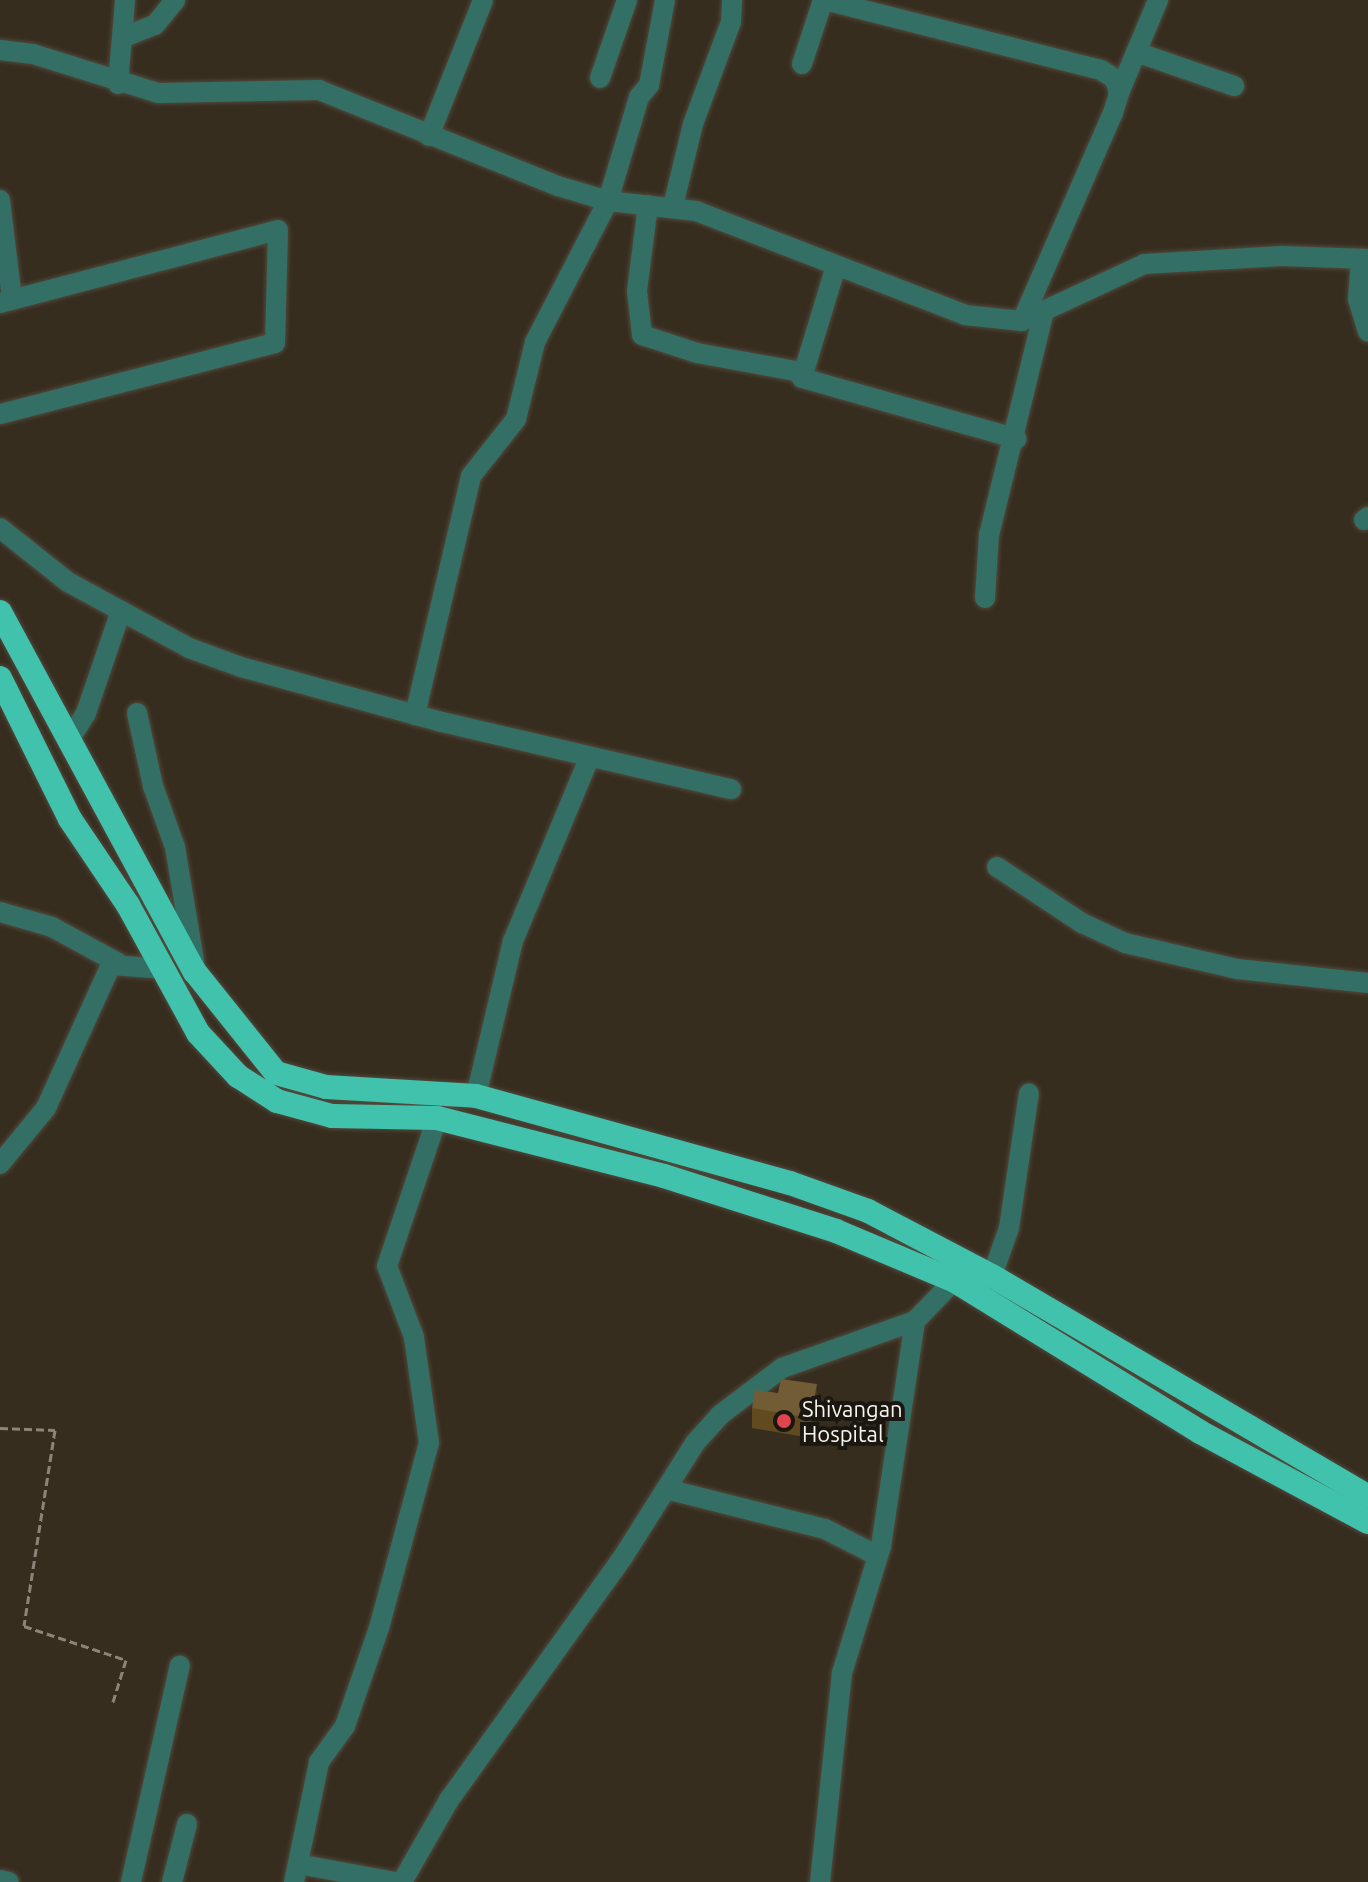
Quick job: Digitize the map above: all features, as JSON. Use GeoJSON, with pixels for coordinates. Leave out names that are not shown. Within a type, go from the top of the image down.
{"type":"FeatureCollection","features":[{"type":"Feature","properties":{"kind":"highway"},"geometry":{"type":"LineString","coordinates":[[0,612],[195,972],[276,1073],[326,1087],[476,1096],[790,1183],[868,1211],[1200,1432],[1368,1522]]}},
{"type":"Feature","properties":{"kind":"highway"},"geometry":{"type":"LineString","coordinates":[[0,678],[70,819],[165,969],[198,1033],[238,1076],[277,1101],[332,1116],[437,1118],[776,1208],[963,1272],[992,1276],[1368,1497]]}},
{"type":"Feature","properties":{"kind":"street"},"geometry":{"type":"LineString","coordinates":[[118,84],[125,0]]}},
{"type":"Feature","properties":{"kind":"street"},"geometry":{"type":"LineString","coordinates":[[122,38],[155,25],[175,0]]}},
{"type":"Feature","properties":{"kind":"street"},"geometry":{"type":"LineString","coordinates":[[429,136],[483,0]]}},
{"type":"Feature","properties":{"kind":"street"},"geometry":{"type":"LineString","coordinates":[[600,78],[627,0]]}},
{"type":"Feature","properties":{"kind":"street"},"geometry":{"type":"LineString","coordinates":[[415,715],[471,476],[516,419],[535,342],[608,201],[639,97],[649,85],[665,0]]}},
{"type":"Feature","properties":{"kind":"street"},"geometry":{"type":"LineString","coordinates":[[673,206],[693,124],[731,22],[732,0]]}},
{"type":"Feature","properties":{"kind":"street"},"geometry":{"type":"LineString","coordinates":[[802,64],[824,0],[1101,70],[1115,79],[1119,93]]}},
{"type":"Feature","properties":{"kind":"street"},"geometry":{"type":"LineString","coordinates":[[1022,321],[1158,0]]}},
{"type":"Feature","properties":{"kind":"street"},"geometry":{"type":"LineString","coordinates":[[0,50],[33,54],[118,84],[190,94],[319,90],[429,136],[608,201],[673,206],[965,315],[1022,321],[1107,277],[1144,264],[1282,256],[1365,259],[1358,299],[1368,331]]}},
{"type":"Feature","properties":{"kind":"street"},"geometry":{"type":"LineString","coordinates":[[1136,52],[1234,86]]}},
{"type":"Feature","properties":{"kind":"street"},"geometry":{"type":"LineString","coordinates":[[0,200],[6,301],[278,230],[275,343],[0,414]]}},
{"type":"Feature","properties":{"kind":"street"},"geometry":{"type":"LineString","coordinates":[[648,205],[637,291],[642,335],[697,353],[801,372],[813,384],[1017,439]]}},
{"type":"Feature","properties":{"kind":"street"},"geometry":{"type":"LineString","coordinates":[[801,372],[836,266]]}},
{"type":"Feature","properties":{"kind":"street"},"geometry":{"type":"LineString","coordinates":[[985,598],[989,535],[1017,439],[1044,311]]}},
{"type":"Feature","properties":{"kind":"street"},"geometry":{"type":"LineString","coordinates":[[0,528],[68,582],[189,648],[241,667],[415,715],[731,789]]}},
{"type":"Feature","properties":{"kind":"street"},"geometry":{"type":"LineString","coordinates":[[68,742],[86,713],[121,611]]}},
{"type":"Feature","properties":{"kind":"street"},"geometry":{"type":"LineString","coordinates":[[137,713],[153,786],[175,847],[195,972]]}},
{"type":"Feature","properties":{"kind":"street"},"geometry":{"type":"LineString","coordinates":[[476,1096],[513,941],[589,758]]}},
{"type":"Feature","properties":{"kind":"street"},"geometry":{"type":"LineString","coordinates":[[997,867],[1082,923],[1125,943],[1237,969],[1368,983]]}},
{"type":"Feature","properties":{"kind":"street"},"geometry":{"type":"LineString","coordinates":[[0,912],[52,927],[118,963],[165,969]]}},
{"type":"Feature","properties":{"kind":"street"},"geometry":{"type":"LineString","coordinates":[[0,1164],[46,1108],[107,970],[118,963]]}},
{"type":"Feature","properties":{"kind":"street"},"geometry":{"type":"LineString","coordinates":[[992,1276],[1009,1228],[1029,1093]]}},
{"type":"Feature","properties":{"kind":"street"},"geometry":{"type":"LineString","coordinates":[[395,1882],[296,1873],[319,1762],[345,1726],[379,1628],[429,1443],[414,1337],[387,1266],[437,1118]]}},
{"type":"Feature","properties":{"kind":"street"},"geometry":{"type":"LineString","coordinates":[[402,1882],[449,1800],[695,1443],[763,1379],[915,1321],[963,1272]]}},
{"type":"Feature","properties":{"kind":"street"},"geometry":{"type":"LineString","coordinates":[[820,1882],[842,1673],[876,1555],[915,1321]]}},
{"type":"Feature","properties":{"kind":"street"},"geometry":{"type":"LineString","coordinates":[[666,1489],[825,1529],[876,1555]]}},
{"type":"Feature","properties":{"kind":"street"},"geometry":{"type":"LineString","coordinates":[[131,1882],[180,1665]]}},
{"type":"Feature","properties":{"kind":"street"},"geometry":{"type":"LineString","coordinates":[[172,1882],[187,1824]]}},
{"type":"Feature","properties":{"kind":"street"},"geometry":{"type":"LineString","coordinates":[[0,1880],[9,1882]]}},
{"type":"Feature","properties":{"kind":"path"},"geometry":{"type":"LineString","coordinates":[[0,1428],[55,1430],[24,1626],[126,1660],[112,1705]]}},
{"type":"Feature","properties":{"kind":"building"},"geometry":{"type":"Polygon","coordinates":[[[781,1379],[817,1384],[811,1418],[752,1408],[755,1390],[778,1393],[781,1379]]]}},
{"type":"Feature","properties":{"kind":"place","name":"Shivangan Hospital"},"geometry":{"type":"Point","coordinates":[784,1421]}}]}
